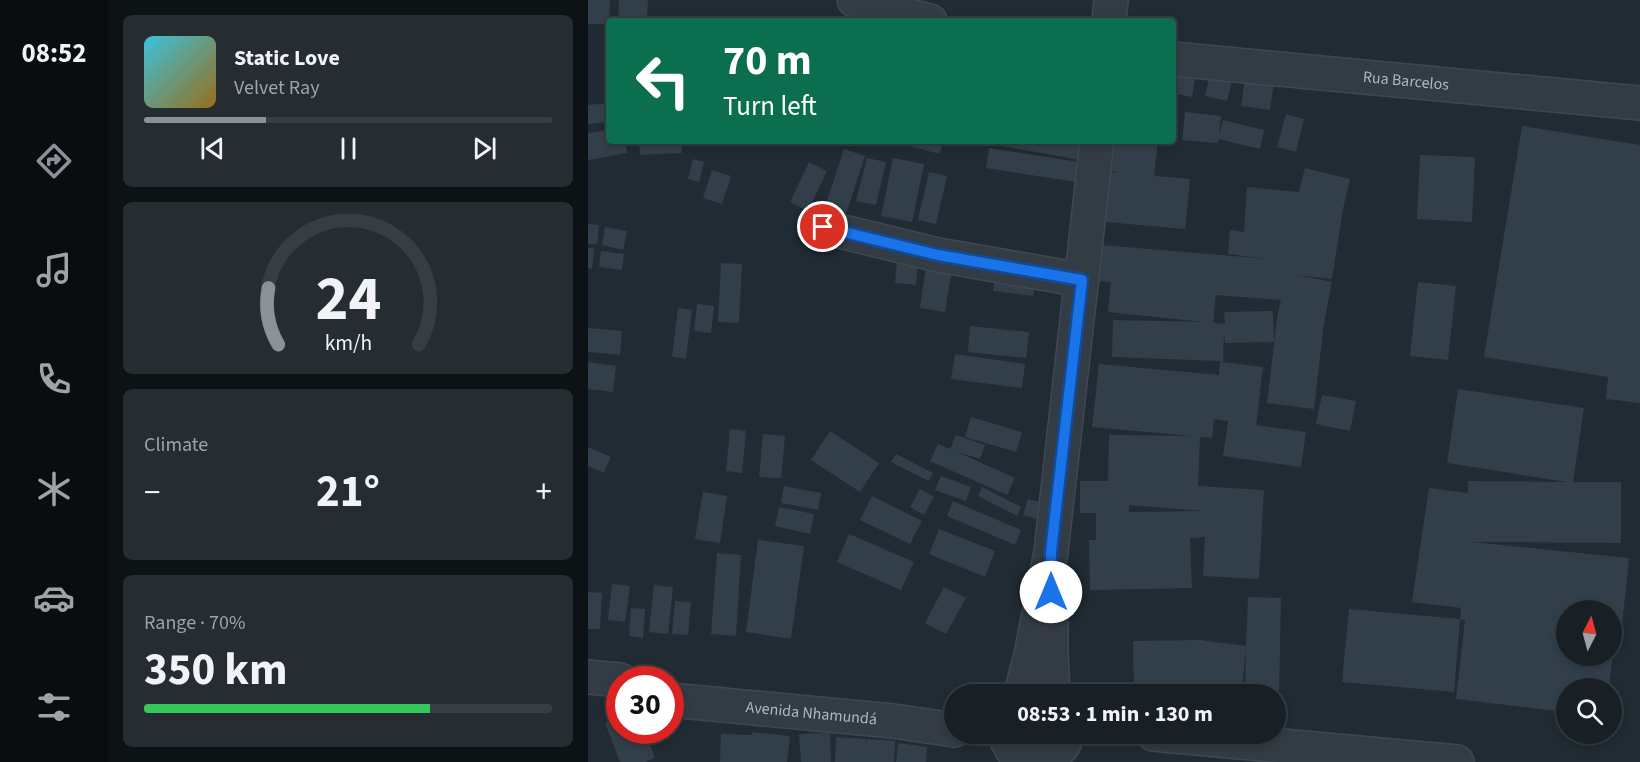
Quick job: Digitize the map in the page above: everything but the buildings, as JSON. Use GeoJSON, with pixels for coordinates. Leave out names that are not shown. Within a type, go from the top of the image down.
{"type":"FeatureCollection","features":[{"type":"Feature","properties":{"kind":"street"},"geometry":{"type":"LineString","coordinates":[[854,0],[918,18]]}},
{"type":"Feature","properties":{"kind":"street"},"geometry":{"type":"LineString","coordinates":[[1109,18],[1112,0]]}},
{"type":"Feature","properties":{"kind":"street","name":"Rua Barcelos"},"geometry":{"type":"LineString","coordinates":[[1176,59],[1640,103]]}},
{"type":"Feature","properties":{"kind":"street"},"geometry":{"type":"LineString","coordinates":[[1024,684],[1051,552],[1096,144]]}},
{"type":"Feature","properties":{"kind":"street"},"geometry":{"type":"LineString","coordinates":[[823,227],[938,255],[1082,280]]}},
{"type":"Feature","properties":{"kind":"street"},"geometry":{"type":"LineString","coordinates":[[1051,552],[1053,684]]}},
{"type":"Feature","properties":{"kind":"street"},"geometry":{"type":"LineString","coordinates":[[588,676],[606,678]]}},
{"type":"Feature","properties":{"kind":"street","name":"Avenida Nhamundá"},"geometry":{"type":"LineString","coordinates":[[684,685],[944,707]]}},
{"type":"Feature","properties":{"kind":"street"},"geometry":{"type":"LineString","coordinates":[[588,692],[606,694]]}},
{"type":"Feature","properties":{"kind":"street","name":"Avenida Nhamundá"},"geometry":{"type":"LineString","coordinates":[[684,701],[893,721],[944,729]]}},
{"type":"Feature","properties":{"kind":"street"},"geometry":{"type":"LineString","coordinates":[[997,744],[1024,753],[1059,752],[1064,744]]}},
{"type":"Feature","properties":{"kind":"street"},"geometry":{"type":"LineString","coordinates":[[1262,744],[1458,762]]}},
{"type":"Feature","properties":{"kind":"route"},"geometry":{"type":"LineString","coordinates":[[823,227],[938,255],[1082,280],[1051,552],[1051,592]]}}]}
